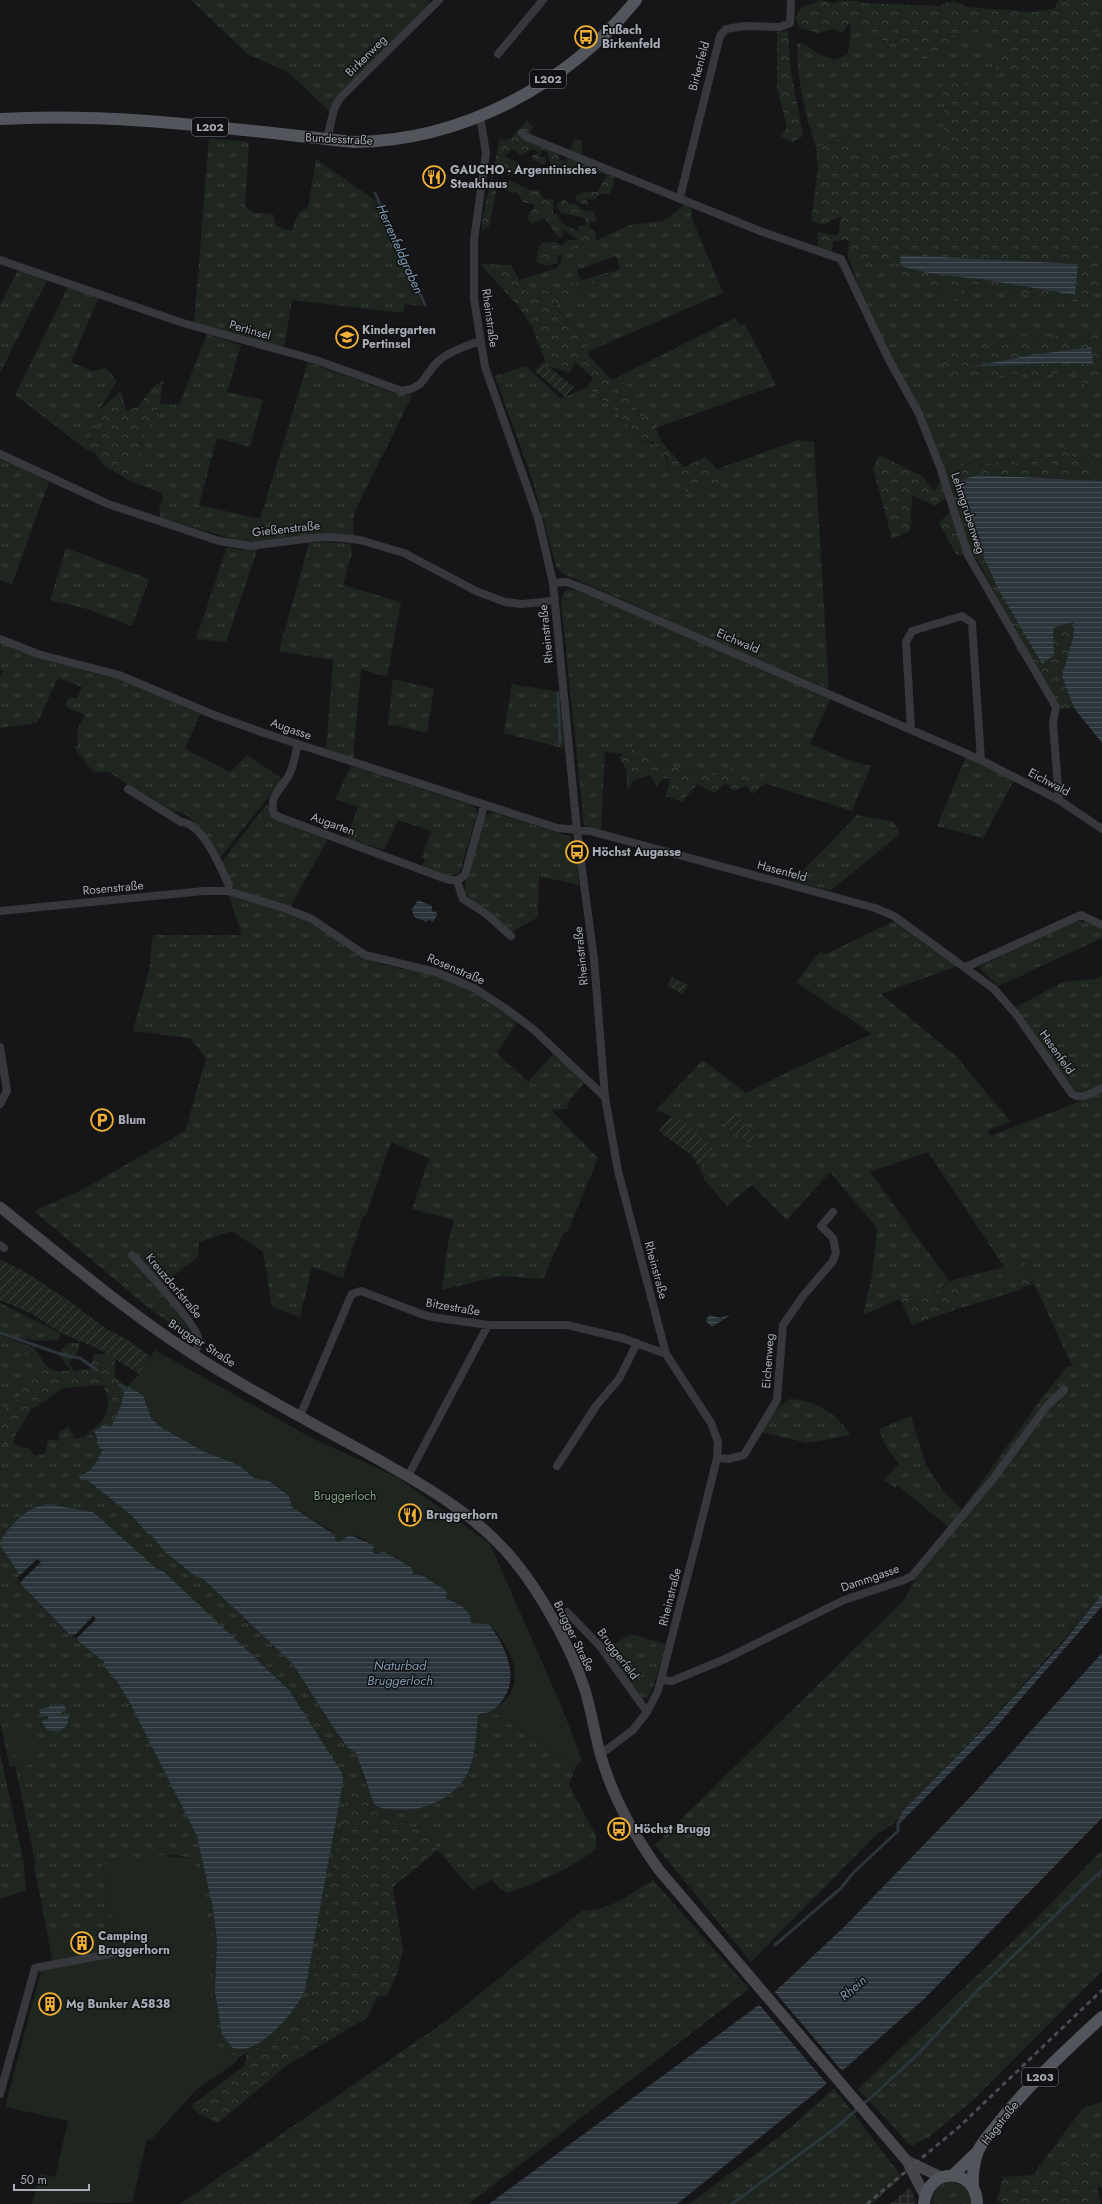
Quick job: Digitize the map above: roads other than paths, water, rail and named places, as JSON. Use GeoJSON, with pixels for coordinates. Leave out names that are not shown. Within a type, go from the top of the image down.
{"type":"FeatureCollection","features":[{"type":"Feature","properties":{"kind":"main road","name":"Bundesstraße"},"geometry":{"type":"LineString","coordinates":[[0,119],[69,117],[127,119],[327,139],[373,142],[402,138],[446,129],[480,116],[522,95],[575,60],[614,25],[636,0]]}},
{"type":"Feature","properties":{"kind":"main road","name":"Brugger Straße"},"geometry":{"type":"LineString","coordinates":[[0,1207],[133,1312],[193,1355],[408,1476],[452,1505],[479,1526],[515,1561],[528,1578],[576,1665],[588,1699],[601,1754],[620,1807],[649,1856],[906,2161]]}},
{"type":"Feature","properties":{"kind":"main road","name":"Hagstraße"},"geometry":{"type":"LineString","coordinates":[[978,2198],[968,2181],[954,2175],[978,2152],[1008,2111],[1102,2016]]}},
{"type":"Feature","properties":{"kind":"main road","name":"Hagstraße"},"geometry":{"type":"LineString","coordinates":[[978,2152],[972,2178],[978,2198]]}},
{"type":"Feature","properties":{"kind":"main road"},"geometry":{"type":"LineString","coordinates":[[906,2161],[941,2177]]}},
{"type":"Feature","properties":{"kind":"main road"},"geometry":{"type":"LineString","coordinates":[[906,2161],[925,2200]]}},
{"type":"Feature","properties":{"kind":"main road"},"geometry":{"type":"LineString","coordinates":[[925,2200],[931,2185],[941,2177],[954,2175]]}},
{"type":"Feature","properties":{"kind":"street","name":"Birkenweg"},"geometry":{"type":"LineString","coordinates":[[327,139],[334,108],[340,98],[439,0]]}},
{"type":"Feature","properties":{"kind":"street"},"geometry":{"type":"LineString","coordinates":[[498,54],[543,0]]}},
{"type":"Feature","properties":{"kind":"street","name":"Birkenfeld"},"geometry":{"type":"LineString","coordinates":[[680,197],[707,81],[720,36],[726,29],[744,26],[780,27],[790,23],[791,0]]}},
{"type":"Feature","properties":{"kind":"street","name":"Rheinstraße"},"geometry":{"type":"LineString","coordinates":[[480,116],[486,153],[474,240],[474,299],[480,340],[489,380],[538,518],[553,583],[577,831],[594,959],[605,1097],[618,1171],[666,1354],[711,1423],[718,1442],[717,1458],[662,1680],[647,1712],[633,1730],[601,1754]]}},
{"type":"Feature","properties":{"kind":"street"},"geometry":{"type":"LineString","coordinates":[[522,133],[526,137],[680,197]]}},
{"type":"Feature","properties":{"kind":"street","name":"Lehmgrubenweg"},"geometry":{"type":"LineString","coordinates":[[680,197],[760,231],[840,259],[888,358],[919,414],[940,467],[968,555],[1056,708],[1053,723],[1059,800]]}},
{"type":"Feature","properties":{"kind":"street","name":"Pertinsel"},"geometry":{"type":"LineString","coordinates":[[0,260],[183,322],[316,360],[402,391],[414,389],[420,385],[440,359],[454,351],[480,340]]}},
{"type":"Feature","properties":{"kind":"street","name":"Gießenstraße"},"geometry":{"type":"LineString","coordinates":[[0,454],[108,504],[219,541],[250,546],[313,538],[360,540],[404,553],[476,591],[505,602],[521,604],[544,602],[554,599]]}},
{"type":"Feature","properties":{"kind":"street","name":"Eichwald"},"geometry":{"type":"LineString","coordinates":[[553,583],[567,582],[590,591],[981,760],[1059,800],[1102,829]]}},
{"type":"Feature","properties":{"kind":"street"},"geometry":{"type":"LineString","coordinates":[[911,729],[906,642],[912,631],[962,616],[972,623],[981,760]]}},
{"type":"Feature","properties":{"kind":"street","name":"Augasse"},"geometry":{"type":"LineString","coordinates":[[0,639],[38,654],[119,675],[214,715],[484,806],[557,828],[577,831]]}},
{"type":"Feature","properties":{"kind":"street","name":"Augarten"},"geometry":{"type":"LineString","coordinates":[[298,744],[290,774],[275,793],[272,801],[274,814],[396,860],[457,881]]}},
{"type":"Feature","properties":{"kind":"street"},"geometry":{"type":"LineString","coordinates":[[128,789],[180,822],[188,822],[194,828],[210,846],[229,885],[228,891]]}},
{"type":"Feature","properties":{"kind":"street"},"geometry":{"type":"LineString","coordinates":[[484,806],[465,875],[457,881],[463,899],[485,913],[511,936]]}},
{"type":"Feature","properties":{"kind":"street","name":"Hasenfeld"},"geometry":{"type":"LineString","coordinates":[[577,831],[590,831],[875,908],[894,916],[966,967],[994,989],[1016,1014],[1072,1094],[1077,1097],[1084,1096],[1102,1088]]}},
{"type":"Feature","properties":{"kind":"street","name":"Rosenstraße"},"geometry":{"type":"LineString","coordinates":[[0,911],[204,891],[228,891],[271,904],[312,919],[365,955],[436,972],[474,988],[505,1008],[533,1029],[605,1097]]}},
{"type":"Feature","properties":{"kind":"street"},"geometry":{"type":"LineString","coordinates":[[966,967],[1081,914],[1102,925]]}},
{"type":"Feature","properties":{"kind":"street"},"geometry":{"type":"LineString","coordinates":[[0,1047],[2,1070],[7,1092],[0,1104]]}},
{"type":"Feature","properties":{"kind":"street","name":"Eichenweg"},"geometry":{"type":"LineString","coordinates":[[717,1458],[728,1459],[744,1455],[772,1410],[779,1390],[784,1325],[798,1303],[833,1261],[836,1253],[833,1238],[821,1226],[833,1212]]}},
{"type":"Feature","properties":{"kind":"street","name":"Kreuzdorfstraße"},"geometry":{"type":"LineString","coordinates":[[132,1255],[185,1316],[196,1332],[198,1346],[193,1355]]}},
{"type":"Feature","properties":{"kind":"street","name":"Bitzestraße"},"geometry":{"type":"LineString","coordinates":[[300,1416],[352,1294],[361,1291],[424,1315],[488,1325],[567,1325],[597,1331],[637,1343],[666,1354]]}},
{"type":"Feature","properties":{"kind":"street"},"geometry":{"type":"LineString","coordinates":[[408,1476],[488,1325]]}},
{"type":"Feature","properties":{"kind":"street"},"geometry":{"type":"LineString","coordinates":[[557,1466],[596,1406],[619,1379],[637,1343]]}},
{"type":"Feature","properties":{"kind":"street","name":"Dammgasse"},"geometry":{"type":"LineString","coordinates":[[662,1680],[672,1681],[719,1662],[844,1600],[912,1576],[993,1479],[1046,1407],[1064,1390]]}},
{"type":"Feature","properties":{"kind":"street","name":"Bruggerfeld"},"geometry":{"type":"LineString","coordinates":[[567,1612],[599,1645],[647,1712]]}},
{"type":"Feature","properties":{"kind":"street"},"geometry":{"type":"LineString","coordinates":[[0,2094],[34,1968],[120,1952]]}},
{"type":"Feature","properties":{"kind":"water"},"geometry":{"type":"Polygon","coordinates":[[[901,255],[1078,264],[1075,295],[986,280],[933,274],[900,266],[901,255]]]}},
{"type":"Feature","properties":{"kind":"water"},"geometry":{"type":"Polygon","coordinates":[[[1091,347],[1093,364],[1054,363],[970,367],[1032,355],[1091,347]]]}},
{"type":"Feature","properties":{"kind":"water"},"geometry":{"type":"Polygon","coordinates":[[[977,475],[1102,481],[1102,743],[1074,708],[1062,676],[1073,637],[1074,622],[1053,628],[1054,655],[1042,664],[998,589],[964,513],[961,480],[977,475]]]}},
{"type":"Feature","properties":{"kind":"water"},"geometry":{"type":"Polygon","coordinates":[[[418,900],[432,906],[432,912],[436,911],[437,915],[433,922],[429,920],[430,917],[427,922],[414,917],[412,909],[418,900]]]}},
{"type":"Feature","properties":{"kind":"water"},"geometry":{"type":"Polygon","coordinates":[[[710,1315],[720,1318],[729,1316],[712,1327],[706,1321],[710,1315]]]}},
{"type":"Feature","properties":{"kind":"water","name":"Naturbad Bruggerloch"},"geometry":{"type":"Polygon","coordinates":[[[129,1387],[143,1395],[151,1418],[161,1427],[203,1451],[239,1465],[254,1478],[269,1481],[289,1496],[292,1507],[335,1535],[335,1540],[338,1542],[350,1535],[374,1545],[373,1552],[376,1554],[384,1552],[411,1567],[413,1574],[422,1575],[447,1591],[446,1598],[462,1606],[470,1615],[471,1623],[489,1624],[507,1656],[510,1667],[508,1690],[503,1700],[493,1710],[478,1715],[472,1762],[466,1776],[451,1793],[432,1804],[410,1810],[381,1808],[374,1804],[356,1753],[348,1748],[335,1730],[292,1663],[202,1578],[196,1577],[165,1552],[152,1536],[148,1534],[131,1515],[87,1480],[80,1480],[79,1475],[88,1472],[91,1469],[102,1450],[97,1445],[97,1438],[94,1431],[106,1425],[111,1426],[121,1406],[124,1392],[129,1387]]]}},
{"type":"Feature","properties":{"kind":"water"},"geometry":{"type":"Polygon","coordinates":[[[46,1504],[93,1512],[157,1569],[163,1571],[289,1690],[342,1773],[343,1782],[305,1990],[301,1999],[285,2020],[264,2039],[253,2046],[243,2049],[233,2048],[222,2035],[215,1991],[217,1940],[213,1908],[197,1836],[130,1703],[118,1683],[103,1665],[105,1663],[77,1640],[73,1634],[71,1636],[20,1583],[23,1580],[0,1545],[7,1531],[22,1516],[31,1509],[46,1504]]]}},
{"type":"Feature","properties":{"kind":"water"},"geometry":{"type":"Polygon","coordinates":[[[1102,1594],[1102,1606],[996,1727],[900,1823],[897,1823],[902,1812],[992,1720],[1061,1645],[1102,1594]]]}},
{"type":"Feature","properties":{"kind":"water","name":"Rhein"},"geometry":{"type":"Polygon","coordinates":[[[1102,1653],[1102,1818],[924,1999],[834,2078],[677,2204],[489,2204],[767,1999],[844,1927],[978,1789],[1102,1653]]]}},
{"type":"Feature","properties":{"kind":"water"},"geometry":{"type":"Polygon","coordinates":[[[64,1704],[66,1711],[60,1713],[61,1716],[69,1715],[67,1726],[58,1732],[47,1730],[41,1721],[48,1719],[48,1716],[41,1717],[39,1709],[64,1704]]]}},
{"type":"Feature","properties":{"kind":"waterway","name":"Herrenfeldgraben"},"geometry":{"type":"LineString","coordinates":[[375,193],[425,305]]}},
{"type":"Feature","properties":{"kind":"waterway","name":"Herrenfeldgraben"},"geometry":{"type":"LineString","coordinates":[[558,693],[560,742]]}},
{"type":"Feature","properties":{"kind":"waterway"},"geometry":{"type":"LineString","coordinates":[[0,1333],[63,1355],[80,1358],[97,1370]]}},
{"type":"Feature","properties":{"kind":"waterway"},"geometry":{"type":"LineString","coordinates":[[119,1385],[126,1388]]}},
{"type":"Feature","properties":{"kind":"waterway"},"geometry":{"type":"LineString","coordinates":[[775,1945],[841,1888],[854,1872],[898,1831],[898,1823]]}},
{"type":"Feature","properties":{"kind":"waterway"},"geometry":{"type":"LineString","coordinates":[[732,2204],[834,2129],[875,2094],[917,2055],[973,1995],[1102,1870]]}},
{"type":"Feature","properties":{"kind":"railway"},"geometry":{"type":"LineString","coordinates":[[867,2204],[960,2126],[1102,1990]]}},
{"type":"Feature","properties":{"kind":"place","name":"Fußach Birkenfeld"},"geometry":{"type":"Point","coordinates":[586,37]}},
{"type":"Feature","properties":{"kind":"place","name":"GAUCHO - Argentinisches Steakhaus"},"geometry":{"type":"Point","coordinates":[434,177]}},
{"type":"Feature","properties":{"kind":"place","name":"Kindergarten Pertinsel"},"geometry":{"type":"Point","coordinates":[347,337]}},
{"type":"Feature","properties":{"kind":"place","name":"Höchst Augasse"},"geometry":{"type":"Point","coordinates":[577,852]}},
{"type":"Feature","properties":{"kind":"place","name":"Blum"},"geometry":{"type":"Point","coordinates":[102,1120]}},
{"type":"Feature","properties":{"kind":"place","name":"Bruggerhorn"},"geometry":{"type":"Point","coordinates":[410,1515]}},
{"type":"Feature","properties":{"kind":"place","name":"Höchst Brugg"},"geometry":{"type":"Point","coordinates":[619,1829]}},
{"type":"Feature","properties":{"kind":"place","name":"Camping Bruggerhorn"},"geometry":{"type":"Point","coordinates":[82,1943]}},
{"type":"Feature","properties":{"kind":"place","name":"Mg Bunker A5838"},"geometry":{"type":"Point","coordinates":[50,2004]}},
{"type":"Feature","properties":{"kind":"park label","name":"Bruggerloch"},"geometry":{"type":"Point","coordinates":[345,1496]}}]}
